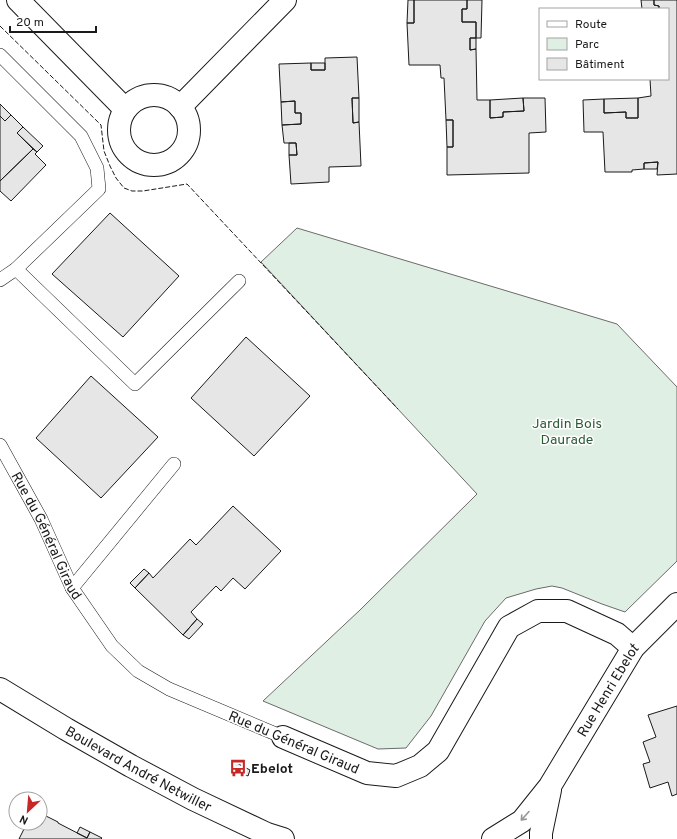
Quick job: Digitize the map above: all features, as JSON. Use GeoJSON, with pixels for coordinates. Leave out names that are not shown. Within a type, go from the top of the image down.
{"type":"FeatureCollection","features":[{"type":"Feature","properties":{"kind":"street"},"geometry":{"type":"LineString","coordinates":[[18,0],[125,109]]}},
{"type":"Feature","properties":{"kind":"street"},"geometry":{"type":"LineString","coordinates":[[180,107],[285,0]]}},
{"type":"Feature","properties":{"kind":"street"},"geometry":{"type":"LineString","coordinates":[[152,95],[163,96],[172,100],[186,115],[188,125],[189,135],[180,154],[171,161],[161,165],[150,165],[139,162],[130,156],[123,148],[118,128],[120,118],[125,109],[142,97],[152,95]]}},
{"type":"Feature","properties":{"kind":"street","name":"Rue Henri Ebelot"},"geometry":{"type":"LineString","coordinates":[[493,839],[522,821],[550,786],[633,648],[677,604]]}},
{"type":"Feature","properties":{"kind":"street","name":"Rue du Général Giraud"},"geometry":{"type":"LineString","coordinates":[[283,737],[367,773],[396,776],[420,766],[438,751],[509,627],[538,611],[567,611],[617,634],[633,648]]}},
{"type":"Feature","properties":{"kind":"street","name":"Boulevard André Netwiller"},"geometry":{"type":"LineString","coordinates":[[0,689],[66,729],[193,799],[267,834],[283,839]]}},
{"type":"Feature","properties":{"kind":"street","name":"Rue Henri Ebelot"},"geometry":{"type":"LineString","coordinates":[[541,839],[550,786]]}},
{"type":"Feature","properties":{"kind":"lane"},"geometry":{"type":"LineString","coordinates":[[0,55],[81,136],[96,168],[99,188],[16,269],[0,280]]}},
{"type":"Feature","properties":{"kind":"lane"},"geometry":{"type":"LineString","coordinates":[[16,269],[135,384],[239,281]]}},
{"type":"Feature","properties":{"kind":"lane","name":"Rue du Général Giraud"},"geometry":{"type":"LineString","coordinates":[[0,445],[41,518],[72,588],[112,646],[138,671],[169,689],[283,737]]}},
{"type":"Feature","properties":{"kind":"lane"},"geometry":{"type":"LineString","coordinates":[[72,588],[174,464]]}},
{"type":"Feature","properties":{"kind":"green space","name":"Jardin Bois Daurade"},"geometry":{"type":"Polygon","coordinates":[[[297,228],[617,324],[677,387],[677,561],[625,612],[562,588],[552,586],[506,598],[485,621],[431,716],[406,748],[378,749],[263,701],[360,610],[477,494],[261,262],[297,228]]]}},
{"type":"Feature","properties":{"kind":"building"},"geometry":{"type":"Polygon","coordinates":[[[408,0],[414,0],[414,23],[407,23],[408,0]]]}},
{"type":"Feature","properties":{"kind":"building"},"geometry":{"type":"Polygon","coordinates":[[[414,0],[467,0],[467,9],[462,9],[462,22],[476,22],[476,38],[470,38],[470,50],[476,49],[477,100],[490,100],[490,118],[503,117],[503,112],[524,111],[523,98],[545,98],[546,132],[529,133],[529,173],[447,175],[447,147],[453,147],[453,120],[446,120],[444,78],[441,78],[440,65],[409,65],[407,23],[414,23],[414,0]]]}},
{"type":"Feature","properties":{"kind":"building"},"geometry":{"type":"Polygon","coordinates":[[[467,0],[482,0],[481,38],[476,38],[476,22],[462,22],[462,9],[467,9],[467,0]]]}},
{"type":"Feature","properties":{"kind":"building"},"geometry":{"type":"Polygon","coordinates":[[[641,0],[654,0],[654,5],[659,6],[659,8],[642,8],[641,0]]]}},
{"type":"Feature","properties":{"kind":"building"},"geometry":{"type":"Polygon","coordinates":[[[654,0],[677,0],[677,174],[657,175],[658,162],[644,163],[644,169],[632,170],[632,172],[605,172],[603,132],[584,132],[583,100],[604,99],[604,113],[626,112],[626,118],[638,118],[638,98],[651,96],[650,80],[669,80],[669,8],[659,8],[659,6],[654,5],[654,0]]]}},
{"type":"Feature","properties":{"kind":"building"},"geometry":{"type":"Polygon","coordinates":[[[470,38],[476,38],[476,49],[470,50],[470,38]]]}},
{"type":"Feature","properties":{"kind":"building"},"geometry":{"type":"Polygon","coordinates":[[[357,57],[359,98],[352,98],[353,123],[359,122],[361,166],[329,167],[329,182],[291,184],[289,155],[297,155],[296,143],[284,143],[282,125],[301,124],[301,113],[295,113],[295,101],[281,102],[279,64],[311,63],[311,70],[325,70],[325,58],[357,57]]]}},
{"type":"Feature","properties":{"kind":"building"},"geometry":{"type":"Polygon","coordinates":[[[311,63],[325,63],[325,70],[311,70],[311,63]]]}},
{"type":"Feature","properties":{"kind":"building"},"geometry":{"type":"Polygon","coordinates":[[[352,98],[359,98],[359,122],[353,123],[352,98]]]}},
{"type":"Feature","properties":{"kind":"building"},"geometry":{"type":"Polygon","coordinates":[[[523,98],[524,111],[503,112],[503,117],[490,118],[490,100],[523,98]]]}},
{"type":"Feature","properties":{"kind":"building"},"geometry":{"type":"Polygon","coordinates":[[[638,98],[638,118],[626,118],[626,112],[604,113],[604,99],[638,98]]]}},
{"type":"Feature","properties":{"kind":"building"},"geometry":{"type":"Polygon","coordinates":[[[295,101],[295,113],[301,113],[301,124],[282,125],[281,102],[295,101]]]}},
{"type":"Feature","properties":{"kind":"building"},"geometry":{"type":"Polygon","coordinates":[[[0,104],[11,115],[5,121],[0,116],[0,104]]]}},
{"type":"Feature","properties":{"kind":"building"},"geometry":{"type":"Polygon","coordinates":[[[11,115],[23,127],[17,133],[33,149],[0,181],[0,116],[5,121],[11,115]]]}},
{"type":"Feature","properties":{"kind":"building"},"geometry":{"type":"Polygon","coordinates":[[[446,120],[453,120],[453,147],[447,147],[446,120]]]}},
{"type":"Feature","properties":{"kind":"building"},"geometry":{"type":"Polygon","coordinates":[[[23,127],[43,146],[37,152],[17,133],[23,127]]]}},
{"type":"Feature","properties":{"kind":"building"},"geometry":{"type":"Polygon","coordinates":[[[289,143],[296,143],[297,155],[289,155],[289,143]]]}},
{"type":"Feature","properties":{"kind":"building"},"geometry":{"type":"Polygon","coordinates":[[[33,149],[37,152],[35,154],[46,165],[11,201],[0,191],[0,181],[33,149]]]}},
{"type":"Feature","properties":{"kind":"building"},"geometry":{"type":"Polygon","coordinates":[[[658,162],[657,169],[644,169],[644,163],[658,162]]]}},
{"type":"Feature","properties":{"kind":"building"},"geometry":{"type":"Polygon","coordinates":[[[110,213],[179,276],[123,337],[52,274],[110,213]]]}},
{"type":"Feature","properties":{"kind":"building"},"geometry":{"type":"Polygon","coordinates":[[[246,337],[310,396],[254,456],[191,398],[246,337]]]}},
{"type":"Feature","properties":{"kind":"building"},"geometry":{"type":"Polygon","coordinates":[[[91,376],[158,437],[101,498],[36,438],[91,376]]]}},
{"type":"Feature","properties":{"kind":"building"},"geometry":{"type":"Polygon","coordinates":[[[233,506],[281,551],[245,589],[233,578],[221,591],[216,586],[191,612],[197,619],[183,635],[135,588],[149,573],[153,578],[190,539],[196,545],[233,506]]]}},
{"type":"Feature","properties":{"kind":"building"},"geometry":{"type":"Polygon","coordinates":[[[144,569],[149,573],[135,588],[130,583],[144,569]]]}},
{"type":"Feature","properties":{"kind":"building"},"geometry":{"type":"Polygon","coordinates":[[[197,619],[203,624],[189,639],[183,635],[197,619]]]}},
{"type":"Feature","properties":{"kind":"building"},"geometry":{"type":"Polygon","coordinates":[[[677,706],[677,794],[672,796],[668,782],[650,788],[643,764],[650,762],[643,742],[656,737],[648,715],[677,706]]]}},
{"type":"Feature","properties":{"kind":"building"},"geometry":{"type":"Polygon","coordinates":[[[235,762],[250,770],[248,776],[232,768],[235,762]]]}},
{"type":"Feature","properties":{"kind":"building"},"geometry":{"type":"Polygon","coordinates":[[[48,817],[87,838],[90,832],[102,838],[101,839],[19,839],[23,831],[48,831],[48,817]]]}},
{"type":"Feature","properties":{"kind":"building"},"geometry":{"type":"Polygon","coordinates":[[[80,827],[90,832],[87,838],[77,833],[80,827]]]}},
{"type":"Feature","properties":{"kind":"fence"},"geometry":{"type":"LineString","coordinates":[[0,26],[101,125],[104,151],[116,178],[124,188],[132,191],[143,191],[187,184],[398,409]]}},
{"type":"Feature","properties":{"kind":"place","name":"Ebelot"},"geometry":{"type":"Point","coordinates":[238,768]}}]}
